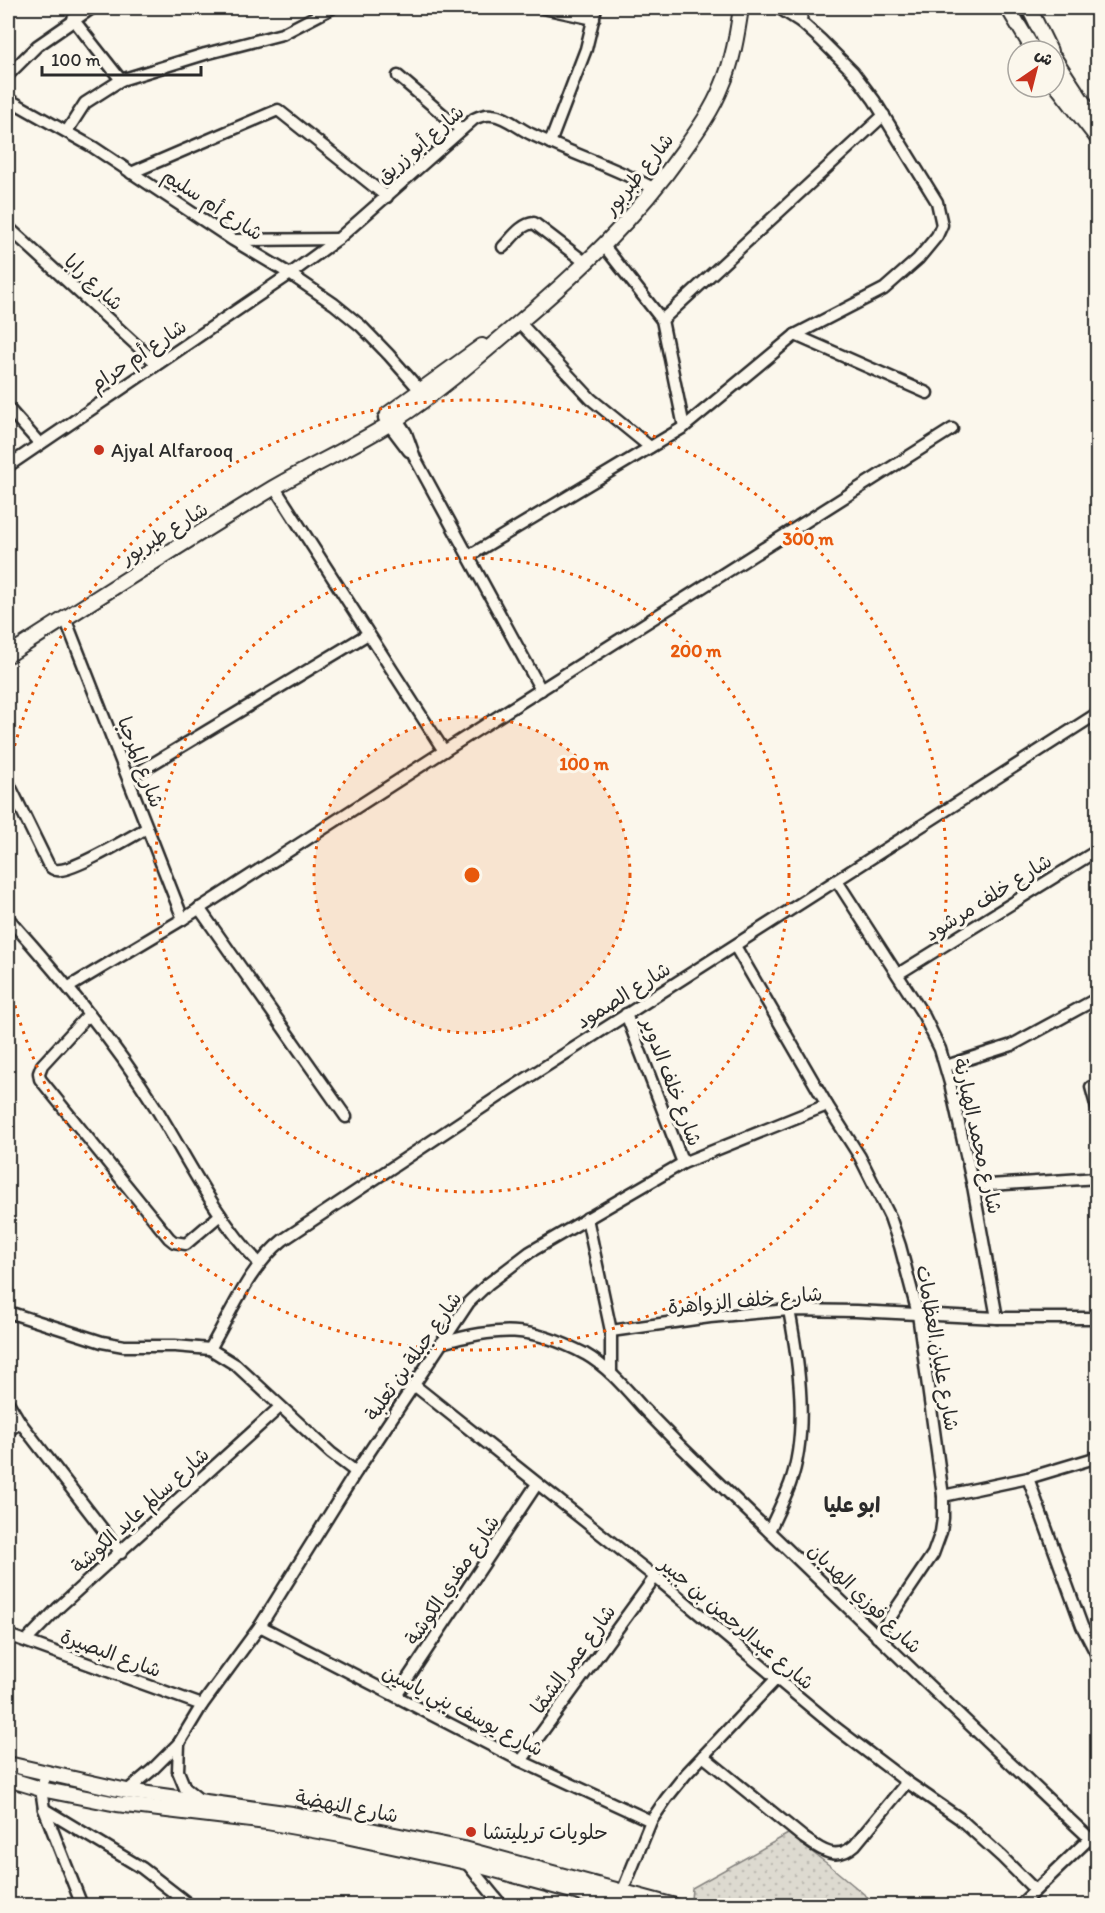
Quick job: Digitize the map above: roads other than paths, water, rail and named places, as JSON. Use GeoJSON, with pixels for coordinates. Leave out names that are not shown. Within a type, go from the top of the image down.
{"type":"FeatureCollection","features":[{"type":"Feature","properties":{"kind":"street"},"geometry":{"type":"LineString","coordinates":[[8,75],[37,46],[92,8]]}},
{"type":"Feature","properties":{"kind":"street"},"geometry":{"type":"LineString","coordinates":[[67,132],[85,103],[121,80],[205,54],[282,34],[332,8]]}},
{"type":"Feature","properties":{"kind":"street"},"geometry":{"type":"LineString","coordinates":[[543,8],[595,13],[583,59],[550,143]]}},
{"type":"Feature","properties":{"kind":"street","name":"شارع طبربور"},"geometry":{"type":"LineString","coordinates":[[8,655],[390,418],[426,392],[462,359],[515,326],[549,298],[604,246],[655,189],[702,124],[722,88],[735,47],[741,8]]}},
{"type":"Feature","properties":{"kind":"street"},"geometry":{"type":"LineString","coordinates":[[469,556],[684,427],[795,335],[884,289],[918,259],[937,236],[942,225],[938,202],[884,115],[853,72],[801,22],[779,8]]}},
{"type":"Feature","properties":{"kind":"street"},"geometry":{"type":"LineString","coordinates":[[801,22],[802,8]]}},
{"type":"Feature","properties":{"kind":"street"},"geometry":{"type":"LineString","coordinates":[[1008,8],[1027,39]]}},
{"type":"Feature","properties":{"kind":"street"},"geometry":{"type":"LineString","coordinates":[[1029,8],[1044,39]]}},
{"type":"Feature","properties":{"kind":"street"},"geometry":{"type":"LineString","coordinates":[[73,19],[121,80]]}},
{"type":"Feature","properties":{"kind":"street"},"geometry":{"type":"LineString","coordinates":[[398,76],[461,130]]}},
{"type":"Feature","properties":{"kind":"street"},"geometry":{"type":"LineString","coordinates":[[1066,78],[1098,125]]}},
{"type":"Feature","properties":{"kind":"street"},"geometry":{"type":"LineString","coordinates":[[1066,98],[1098,139]]}},
{"type":"Feature","properties":{"kind":"street","name":"شارع أم سليم"},"geometry":{"type":"LineString","coordinates":[[8,99],[131,172],[334,304],[361,326],[389,355],[405,366],[426,392]]}},
{"type":"Feature","properties":{"kind":"street"},"geometry":{"type":"LineString","coordinates":[[131,172],[278,110],[387,197]]}},
{"type":"Feature","properties":{"kind":"street","name":"شارع أبو زريق"},"geometry":{"type":"LineString","coordinates":[[290,274],[338,239],[461,130],[483,115],[492,115],[655,189]]}},
{"type":"Feature","properties":{"kind":"street"},"geometry":{"type":"LineString","coordinates":[[662,320],[884,115]]}},
{"type":"Feature","properties":{"kind":"street"},"geometry":{"type":"LineString","coordinates":[[504,247],[523,226],[534,223],[586,263]]}},
{"type":"Feature","properties":{"kind":"street","name":"شارع رابا"},"geometry":{"type":"LineString","coordinates":[[8,226],[157,364]]}},
{"type":"Feature","properties":{"kind":"street"},"geometry":{"type":"LineString","coordinates":[[233,240],[338,239]]}},
{"type":"Feature","properties":{"kind":"street"},"geometry":{"type":"LineString","coordinates":[[604,246],[662,320],[684,427]]}},
{"type":"Feature","properties":{"kind":"street","name":"شارع أم حرام"},"geometry":{"type":"LineString","coordinates":[[8,466],[290,274]]}},
{"type":"Feature","properties":{"kind":"street"},"geometry":{"type":"LineString","coordinates":[[515,326],[591,399],[650,447]]}},
{"type":"Feature","properties":{"kind":"street"},"geometry":{"type":"LineString","coordinates":[[795,335],[927,393]]}},
{"type":"Feature","properties":{"kind":"street"},"geometry":{"type":"LineString","coordinates":[[8,408],[40,444]]}},
{"type":"Feature","properties":{"kind":"street"},"geometry":{"type":"LineString","coordinates":[[390,418],[415,458],[541,690]]}},
{"type":"Feature","properties":{"kind":"street"},"geometry":{"type":"LineString","coordinates":[[69,987],[183,919],[952,429]]}},
{"type":"Feature","properties":{"kind":"street"},"geometry":{"type":"LineString","coordinates":[[274,488],[444,751]]}},
{"type":"Feature","properties":{"kind":"street","name":"شارع المرحبا"},"geometry":{"type":"LineString","coordinates":[[65,618],[183,919]]}},
{"type":"Feature","properties":{"kind":"street"},"geometry":{"type":"LineString","coordinates":[[129,778],[368,634]]}},
{"type":"Feature","properties":{"kind":"street","name":"شارع الصمود"},"geometry":{"type":"LineString","coordinates":[[210,1349],[259,1263],[269,1250],[626,1014],[1098,713]]}},
{"type":"Feature","properties":{"kind":"street"},"geometry":{"type":"LineString","coordinates":[[8,782],[48,864],[56,870],[62,870],[88,859],[147,828]]}},
{"type":"Feature","properties":{"kind":"street","name":"شارع خلف مرشود"},"geometry":{"type":"LineString","coordinates":[[898,974],[1098,850]]}},
{"type":"Feature","properties":{"kind":"street","name":"شارع محمد الهبارنة"},"geometry":{"type":"LineString","coordinates":[[837,881],[929,1026],[946,1066],[973,1186],[997,1318]]}},
{"type":"Feature","properties":{"kind":"street"},"geometry":{"type":"LineString","coordinates":[[199,908],[346,1117]]}},
{"type":"Feature","properties":{"kind":"street"},"geometry":{"type":"LineString","coordinates":[[8,918],[90,1014],[155,1108],[220,1215],[259,1263]]}},
{"type":"Feature","properties":{"kind":"street","name":"شارع عليان العظامات"},"geometry":{"type":"LineString","coordinates":[[735,946],[827,1105],[860,1157],[890,1217],[900,1245],[918,1314],[943,1496],[943,1518],[941,1532],[933,1554],[877,1637]]}},
{"type":"Feature","properties":{"kind":"street"},"geometry":{"type":"LineString","coordinates":[[946,1066],[1012,1045],[1098,999]]}},
{"type":"Feature","properties":{"kind":"street"},"geometry":{"type":"LineString","coordinates":[[90,1014],[42,1065],[39,1073],[40,1079],[174,1242],[186,1244],[220,1215]]}},
{"type":"Feature","properties":{"kind":"street","name":"شارع خلف الدوير"},"geometry":{"type":"LineString","coordinates":[[626,1014],[683,1163]]}},
{"type":"Feature","properties":{"kind":"street"},"geometry":{"type":"LineString","coordinates":[[1091,1087],[1098,1112]]}},
{"type":"Feature","properties":{"kind":"street","name":"شارع جبلة بن ثعلبة"},"geometry":{"type":"LineString","coordinates":[[127,1791],[179,1743],[202,1705],[260,1626],[356,1472],[469,1302],[488,1284],[530,1252],[683,1163],[827,1105]]}},
{"type":"Feature","properties":{"kind":"street"},"geometry":{"type":"LineString","coordinates":[[973,1186],[1098,1178]]}},
{"type":"Feature","properties":{"kind":"street"},"geometry":{"type":"LineString","coordinates":[[587,1218],[611,1332],[611,1373]]}},
{"type":"Feature","properties":{"kind":"street"},"geometry":{"type":"LineString","coordinates":[[769,1531],[790,1484],[797,1457],[800,1425],[797,1358],[789,1310]]}},
{"type":"Feature","properties":{"kind":"street","name":"شارع خلف الزواهرة"},"geometry":{"type":"LineString","coordinates":[[611,1332],[710,1317],[789,1310],[997,1318],[1098,1318]]}},
{"type":"Feature","properties":{"kind":"street"},"geometry":{"type":"LineString","coordinates":[[8,1312],[102,1342],[124,1346],[210,1349],[236,1365],[330,1453],[356,1472]]}},
{"type":"Feature","properties":{"kind":"street","name":"شارع فوزي الهدبان"},"geometry":{"type":"LineString","coordinates":[[441,1343],[475,1333],[503,1330],[533,1333],[558,1340],[587,1355],[611,1373],[699,1464],[877,1637],[1094,1842]]}},
{"type":"Feature","properties":{"kind":"street","name":"شارع عبدالرحمن بن جبير"},"geometry":{"type":"LineString","coordinates":[[414,1385],[655,1577],[776,1679],[907,1782],[959,1818],[1035,1890]]}},
{"type":"Feature","properties":{"kind":"street"},"geometry":{"type":"LineString","coordinates":[[8,1402],[20,1422],[121,1553]]}},
{"type":"Feature","properties":{"kind":"street","name":"شارع سالم عايد الكوشة"},"geometry":{"type":"LineString","coordinates":[[26,1641],[59,1607],[280,1407]]}},
{"type":"Feature","properties":{"kind":"street"},"geometry":{"type":"LineString","coordinates":[[8,1431],[20,1422]]}},
{"type":"Feature","properties":{"kind":"street"},"geometry":{"type":"LineString","coordinates":[[943,1496],[1028,1478],[1098,1457]]}},
{"type":"Feature","properties":{"kind":"street"},"geometry":{"type":"LineString","coordinates":[[1028,1478],[1082,1626],[1098,1657]]}},
{"type":"Feature","properties":{"kind":"street","name":"شارع مفدي الكوشة"},"geometry":{"type":"LineString","coordinates":[[396,1695],[537,1484]]}},
{"type":"Feature","properties":{"kind":"street","name":"شارع عمر الشمّا"},"geometry":{"type":"LineString","coordinates":[[520,1761],[655,1577]]}},
{"type":"Feature","properties":{"kind":"street","name":"شارع يوسف بني ياسين"},"geometry":{"type":"LineString","coordinates":[[260,1626],[520,1761],[651,1821]]}},
{"type":"Feature","properties":{"kind":"street","name":"شارع البصيرة"},"geometry":{"type":"LineString","coordinates":[[8,1635],[202,1705]]}},
{"type":"Feature","properties":{"kind":"street"},"geometry":{"type":"LineString","coordinates":[[623,1890],[651,1821],[686,1774],[776,1679]]}},
{"type":"Feature","properties":{"kind":"street"},"geometry":{"type":"LineString","coordinates":[[179,1743],[178,1771],[185,1788],[200,1800]]}},
{"type":"Feature","properties":{"kind":"street"},"geometry":{"type":"LineString","coordinates":[[703,1755],[804,1838],[820,1849],[837,1855],[847,1852],[855,1845],[907,1782]]}},
{"type":"Feature","properties":{"kind":"street","name":"شارع النهضة"},"geometry":{"type":"LineString","coordinates":[[8,1764],[127,1791],[292,1814],[464,1849],[675,1905]]}},
{"type":"Feature","properties":{"kind":"street"},"geometry":{"type":"LineString","coordinates":[[46,1774],[41,1789],[44,1809],[80,1905]]}},
{"type":"Feature","properties":{"kind":"street","name":"شارع النهضة"},"geometry":{"type":"LineString","coordinates":[[8,1779],[41,1789],[117,1804],[293,1825],[466,1862],[627,1905]]}},
{"type":"Feature","properties":{"kind":"street"},"geometry":{"type":"LineString","coordinates":[[44,1809],[142,1868],[191,1905]]}},
{"type":"Feature","properties":{"kind":"street"},"geometry":{"type":"LineString","coordinates":[[1019,1905],[1094,1842]]}},
{"type":"Feature","properties":{"kind":"street"},"geometry":{"type":"LineString","coordinates":[[466,1862],[502,1905]]}},
{"type":"Feature","properties":{"kind":"place","name":"Ajyal Alfarooq"},"geometry":{"type":"Point","coordinates":[99,450]}},
{"type":"Feature","properties":{"kind":"place","name":"حلويات تريليتشا"},"geometry":{"type":"Point","coordinates":[471,1832]}},
{"type":"Feature","properties":{"kind":"district","name":"ابو عليا"},"geometry":{"type":"Point","coordinates":[852,1505]}}]}
